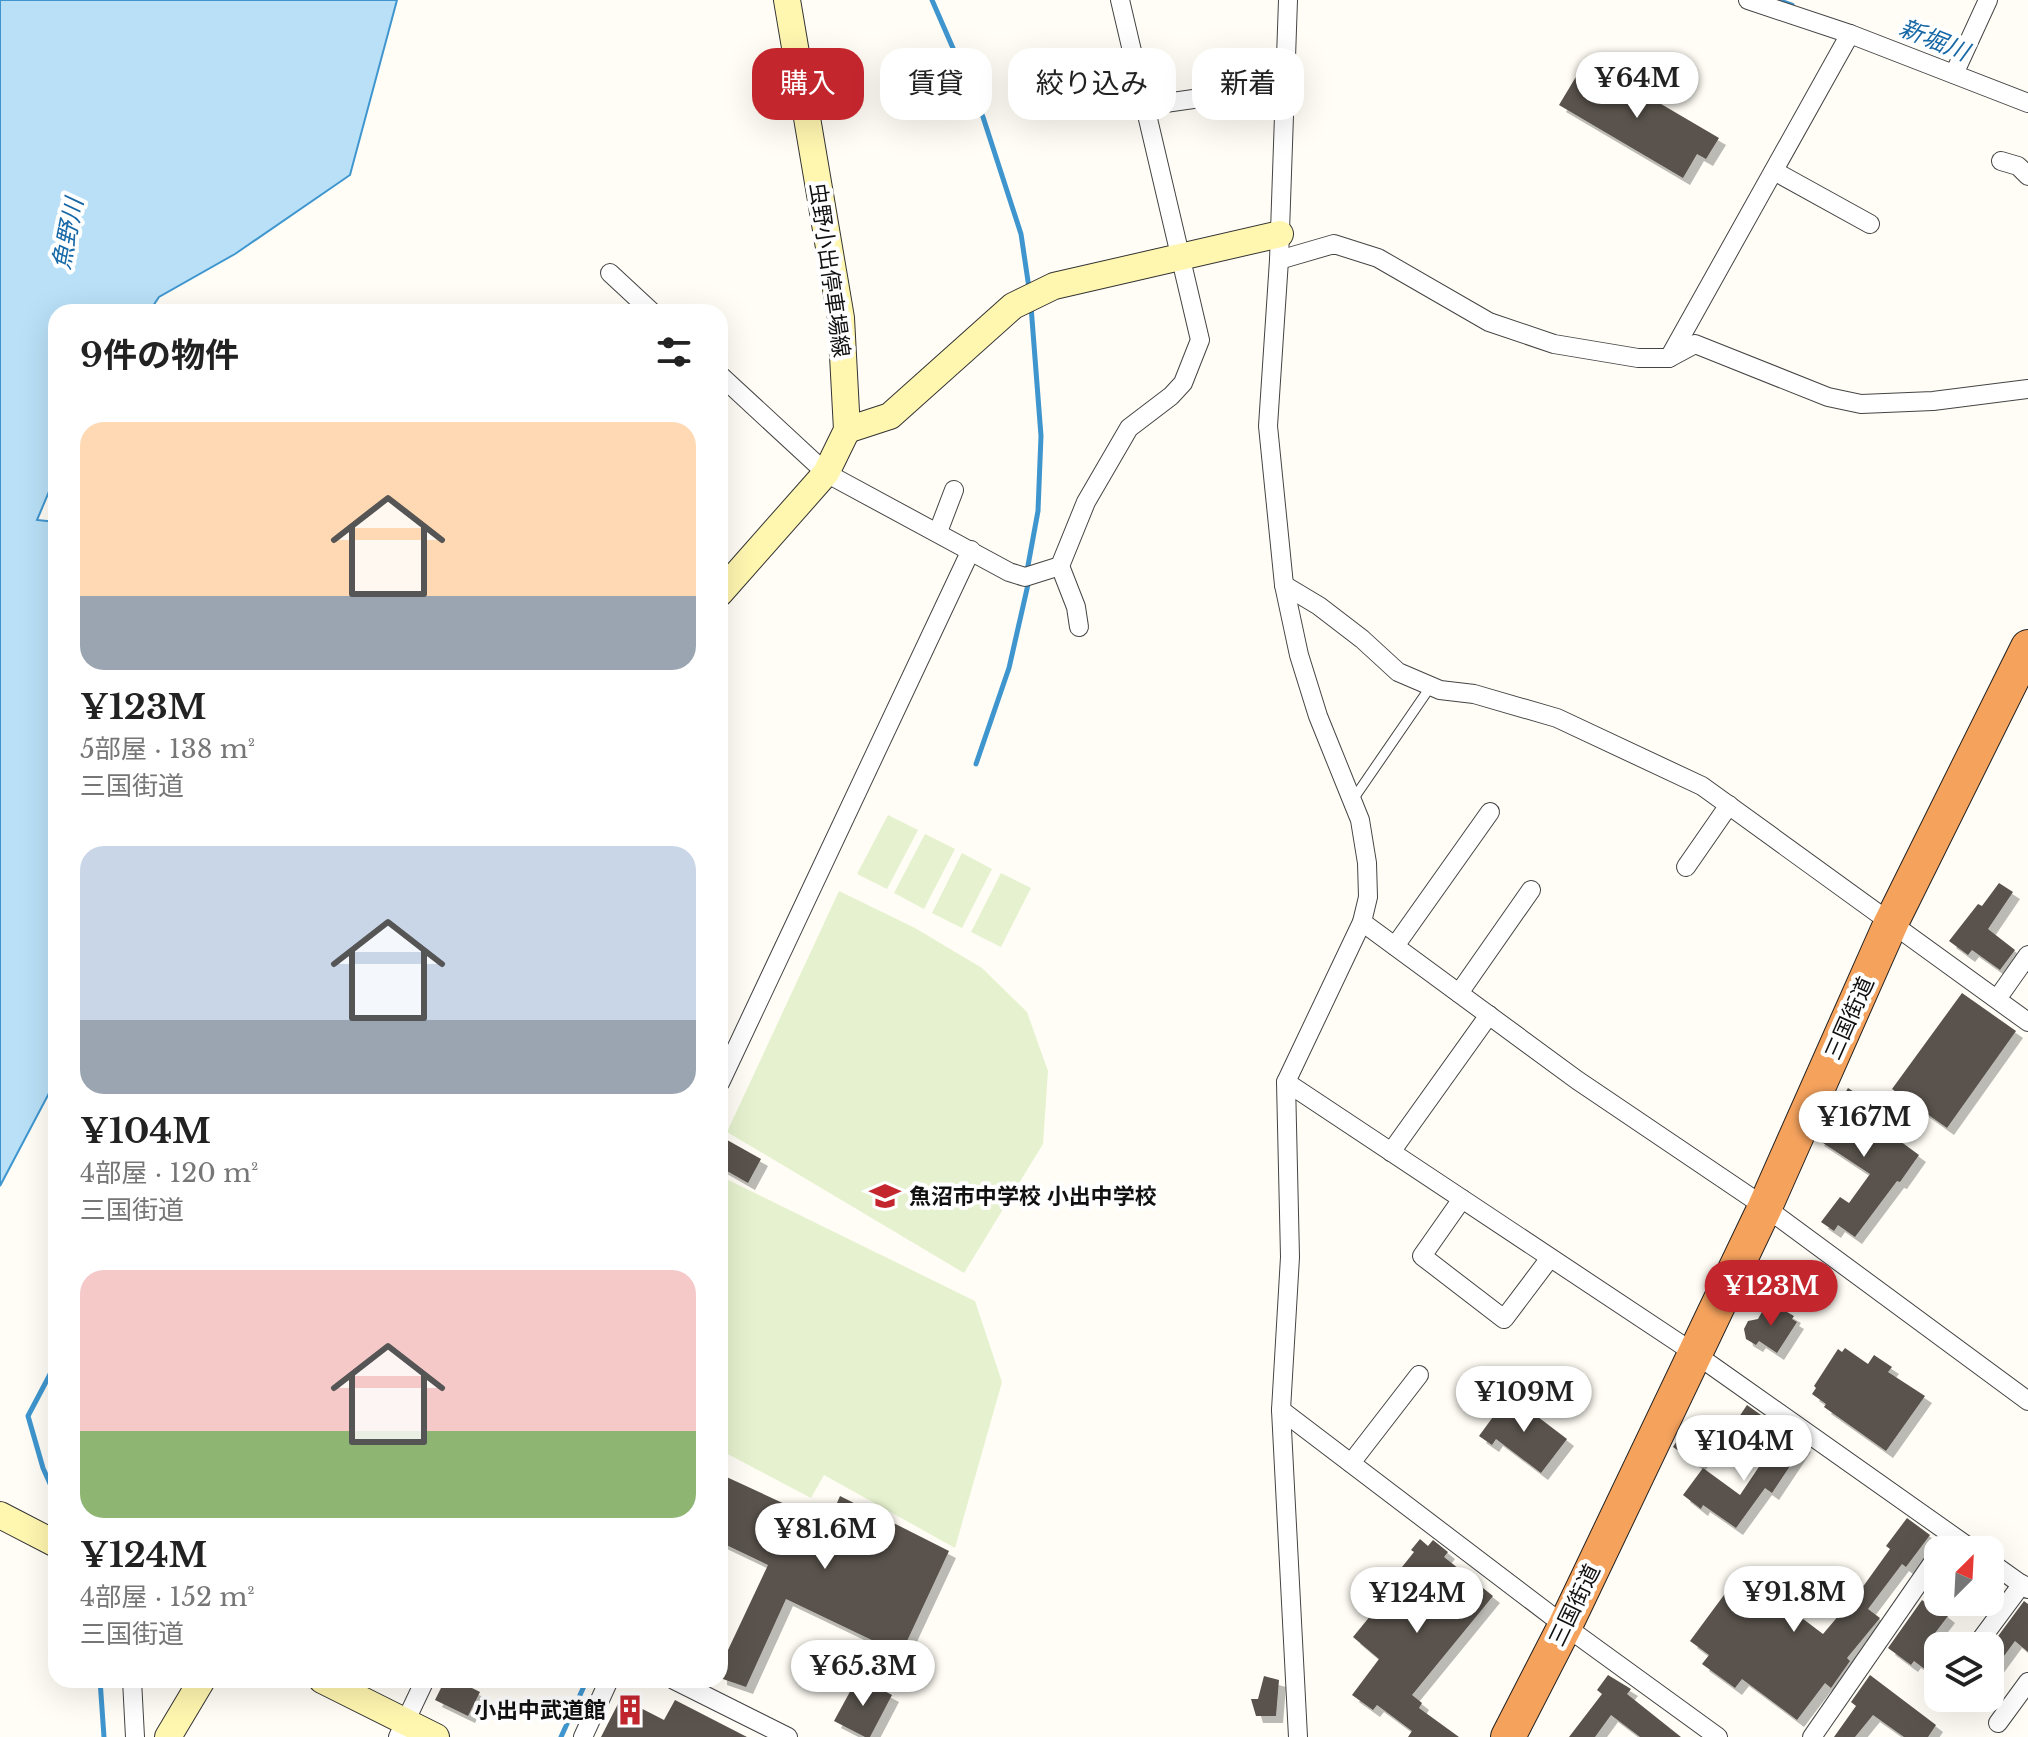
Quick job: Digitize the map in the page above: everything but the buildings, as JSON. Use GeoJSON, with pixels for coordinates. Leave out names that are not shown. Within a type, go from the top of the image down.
{"type":"FeatureCollection","features":[{"type":"Feature","properties":{"kind":"highway","name":"三国街道"},"geometry":{"type":"LineString","coordinates":[[1508,1737],[1565,1626],[1765,1207],[1891,923],[2028,647]]}},
{"type":"Feature","properties":{"kind":"main road","name":"虫野小出停車場線"},"geometry":{"type":"LineString","coordinates":[[728,584],[826,473],[847,430],[841,318],[787,0]]}},
{"type":"Feature","properties":{"kind":"main road"},"geometry":{"type":"LineString","coordinates":[[847,430],[890,416],[969,343],[1030,298],[1054,286],[1178,256],[1280,247]]}},
{"type":"Feature","properties":{"kind":"main road"},"geometry":{"type":"LineString","coordinates":[[0,1515],[48,1540]]}},
{"type":"Feature","properties":{"kind":"main road"},"geometry":{"type":"LineString","coordinates":[[168,1737],[197,1688]]}},
{"type":"Feature","properties":{"kind":"main road"},"geometry":{"type":"LineString","coordinates":[[335,1688],[402,1730],[436,1737]]}},
{"type":"Feature","properties":{"kind":"street"},"geometry":{"type":"LineString","coordinates":[[1120,0],[1131,48]]}},
{"type":"Feature","properties":{"kind":"street"},"geometry":{"type":"LineString","coordinates":[[1286,48],[1288,0]]}},
{"type":"Feature","properties":{"kind":"street"},"geometry":{"type":"LineString","coordinates":[[1954,74],[1988,0]]}},
{"type":"Feature","properties":{"kind":"street"},"geometry":{"type":"LineString","coordinates":[[1755,1],[2028,103]]}},
{"type":"Feature","properties":{"kind":"street"},"geometry":{"type":"LineString","coordinates":[[1669,358],[1850,34]]}},
{"type":"Feature","properties":{"kind":"street"},"geometry":{"type":"LineString","coordinates":[[1079,627],[1076,607],[1060,566],[1086,502],[1129,428],[1183,383],[1200,340],[1147,120]]}},
{"type":"Feature","properties":{"kind":"street"},"geometry":{"type":"LineString","coordinates":[[1284,120],[1280,247],[1268,426],[1284,585],[1299,655],[1318,716],[1360,820],[1367,863],[1368,897],[1362,922],[1286,1082],[1290,1257],[1281,1410],[1298,1737]]}},
{"type":"Feature","properties":{"kind":"street"},"geometry":{"type":"LineString","coordinates":[[2001,161],[2018,166],[2028,176]]}},
{"type":"Feature","properties":{"kind":"street"},"geometry":{"type":"LineString","coordinates":[[1774,171],[1870,224]]}},
{"type":"Feature","properties":{"kind":"street"},"geometry":{"type":"LineString","coordinates":[[1280,247],[1334,244],[1378,258],[1489,322],[1554,344],[1638,358],[1669,358],[1695,344],[1828,397],[1861,404],[1933,401],[2028,389]]}},
{"type":"Feature","properties":{"kind":"street"},"geometry":{"type":"LineString","coordinates":[[610,273],[643,304]]}},
{"type":"Feature","properties":{"kind":"street"},"geometry":{"type":"LineString","coordinates":[[728,382],[826,473],[1009,572],[1032,574],[1060,566]]}},
{"type":"Feature","properties":{"kind":"street"},"geometry":{"type":"LineString","coordinates":[[938,532],[954,490]]}},
{"type":"Feature","properties":{"kind":"street"},"geometry":{"type":"LineString","coordinates":[[728,1065],[971,550]]}},
{"type":"Feature","properties":{"kind":"street"},"geometry":{"type":"LineString","coordinates":[[1284,585],[1319,606],[1398,672],[1440,690],[1474,694],[1557,718],[1702,786],[2028,1022]]}},
{"type":"Feature","properties":{"kind":"street"},"geometry":{"type":"LineString","coordinates":[[1686,867],[1729,805]]}},
{"type":"Feature","properties":{"kind":"street"},"geometry":{"type":"LineString","coordinates":[[1395,946],[1490,812]]}},
{"type":"Feature","properties":{"kind":"street"},"geometry":{"type":"LineString","coordinates":[[1459,993],[1531,890]]}},
{"type":"Feature","properties":{"kind":"street"},"geometry":{"type":"LineString","coordinates":[[1362,922],[1577,1080],[1765,1207],[2028,1401]]}},
{"type":"Feature","properties":{"kind":"street"},"geometry":{"type":"LineString","coordinates":[[1997,999],[2028,955]]}},
{"type":"Feature","properties":{"kind":"street"},"geometry":{"type":"LineString","coordinates":[[1391,1152],[1489,1015]]}},
{"type":"Feature","properties":{"kind":"street"},"geometry":{"type":"LineString","coordinates":[[1286,1082],[1694,1353],[1939,1536]]}},
{"type":"Feature","properties":{"kind":"street"},"geometry":{"type":"LineString","coordinates":[[1462,1199],[1422,1256],[1504,1319],[1550,1258]]}},
{"type":"Feature","properties":{"kind":"street"},"geometry":{"type":"LineString","coordinates":[[1351,1463],[1419,1375]]}},
{"type":"Feature","properties":{"kind":"street"},"geometry":{"type":"LineString","coordinates":[[1281,1410],[1565,1626],[1718,1737]]}},
{"type":"Feature","properties":{"kind":"street"},"geometry":{"type":"LineString","coordinates":[[1988,1632],[2025,1587],[2004,1572]]}},
{"type":"Feature","properties":{"kind":"street"},"geometry":{"type":"LineString","coordinates":[[1812,1737],[1924,1575]]}},
{"type":"Feature","properties":{"kind":"street"},"geometry":{"type":"LineString","coordinates":[[1998,1723],[2028,1682]]}},
{"type":"Feature","properties":{"kind":"street"},"geometry":{"type":"LineString","coordinates":[[132,1688],[135,1737]]}},
{"type":"Feature","properties":{"kind":"street"},"geometry":{"type":"LineString","coordinates":[[402,1730],[421,1688]]}},
{"type":"Feature","properties":{"kind":"street"},"geometry":{"type":"LineString","coordinates":[[583,1737],[605,1688]]}},
{"type":"Feature","properties":{"kind":"street"},"geometry":{"type":"LineString","coordinates":[[690,1688],[788,1737]]}},
{"type":"Feature","properties":{"kind":"lane"},"geometry":{"type":"LineString","coordinates":[[1352,801],[1431,686]]}},
{"type":"Feature","properties":{"kind":"green space"},"geometry":{"type":"Polygon","coordinates":[[[888,815],[918,830],[887,889],[857,874],[888,815]]]}},
{"type":"Feature","properties":{"kind":"green space"},"geometry":{"type":"Polygon","coordinates":[[[925,834],[955,849],[924,909],[894,893],[925,834]]]}},
{"type":"Feature","properties":{"kind":"green space"},"geometry":{"type":"Polygon","coordinates":[[[962,853],[992,869],[962,928],[932,913],[962,853]]]}},
{"type":"Feature","properties":{"kind":"green space"},"geometry":{"type":"Polygon","coordinates":[[[1001,873],[1031,888],[1001,947],[971,932],[1001,873]]]}},
{"type":"Feature","properties":{"kind":"green space"},"geometry":{"type":"Polygon","coordinates":[[[839,891],[915,928],[982,968],[1027,1012],[1048,1071],[1043,1144],[964,1273],[728,1130],[839,891]]]}},
{"type":"Feature","properties":{"kind":"green space"},"geometry":{"type":"Polygon","coordinates":[[[728,1180],[975,1301],[1002,1382],[955,1548],[824,1475],[811,1498],[728,1454],[728,1180]]]}},
{"type":"Feature","properties":{"kind":"water","name":"魚野川"},"geometry":{"type":"Polygon","coordinates":[[[0,0],[397,0],[350,175],[235,254],[159,297],[154,304],[48,304],[48,494],[37,520],[48,521],[48,1095],[0,1186],[0,0]]]}},
{"type":"Feature","properties":{"kind":"waterway"},"geometry":{"type":"LineString","coordinates":[[932,0],[983,117],[1021,234],[1029,288]]}},
{"type":"Feature","properties":{"kind":"waterway","name":"新堀川"},"geometry":{"type":"LineString","coordinates":[[1777,0],[1792,5]]}},
{"type":"Feature","properties":{"kind":"waterway"},"geometry":{"type":"LineString","coordinates":[[1027,571],[1038,511],[1041,436],[1031,306]]}},
{"type":"Feature","properties":{"kind":"waterway"},"geometry":{"type":"LineString","coordinates":[[976,764],[1009,668],[1029,580]]}},
{"type":"Feature","properties":{"kind":"waterway"},"geometry":{"type":"LineString","coordinates":[[48,1378],[28,1416],[48,1479]]}},
{"type":"Feature","properties":{"kind":"waterway"},"geometry":{"type":"LineString","coordinates":[[101,1688],[104,1737]]}},
{"type":"Feature","properties":{"kind":"waterway"},"geometry":{"type":"LineString","coordinates":[[561,1737],[583,1688]]}},
{"type":"Feature","properties":{"kind":"place","name":"魚沼市中学校 小出中学校"},"geometry":{"type":"Point","coordinates":[885,1196]}},
{"type":"Feature","properties":{"kind":"place","name":"小出中武道館"},"geometry":{"type":"Point","coordinates":[630,1710]}}]}
